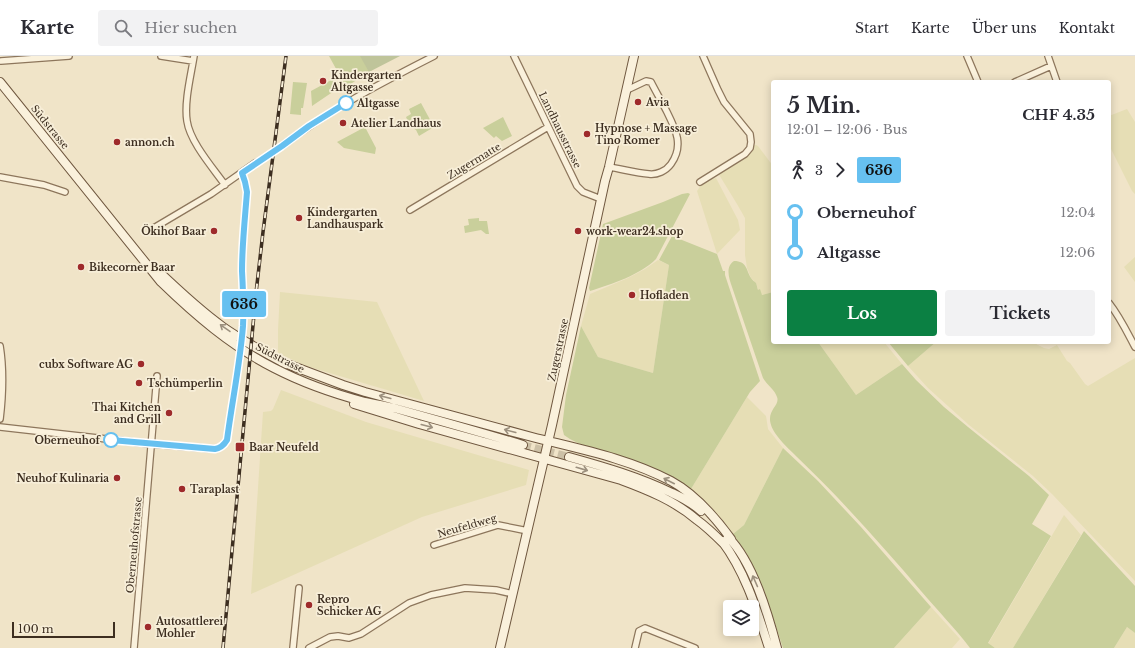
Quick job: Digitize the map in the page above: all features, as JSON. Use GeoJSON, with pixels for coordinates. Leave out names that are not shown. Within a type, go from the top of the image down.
{"type":"FeatureCollection","features":[{"type":"Feature","properties":{"kind":"main road","name":"Zugerstrasse"},"geometry":{"type":"LineString","coordinates":[[500,648],[528,531],[634,56]]}},
{"type":"Feature","properties":{"kind":"main road","name":"Südstrasse"},"geometry":{"type":"LineString","coordinates":[[0,82],[161,282],[202,320],[235,345],[264,363],[286,374],[335,393],[523,444]]}},
{"type":"Feature","properties":{"kind":"main road","name":"Südstrasse"},"geometry":{"type":"LineString","coordinates":[[128,241],[188,298],[223,327],[251,345],[324,383],[392,408]]}},
{"type":"Feature","properties":{"kind":"main road"},"geometry":{"type":"LineString","coordinates":[[282,362],[365,392],[586,450],[622,461],[671,481],[683,488],[720,523],[747,584],[769,648]]}},
{"type":"Feature","properties":{"kind":"main road"},"geometry":{"type":"LineString","coordinates":[[286,374],[317,390],[367,409],[621,480],[647,490],[674,504],[728,542]]}},
{"type":"Feature","properties":{"kind":"main road"},"geometry":{"type":"LineString","coordinates":[[569,457],[628,475],[668,491],[703,519],[745,560],[765,606],[777,648]]}},
{"type":"Feature","properties":{"kind":"main road"},"geometry":{"type":"LineString","coordinates":[[772,631],[780,648]]}},
{"type":"Feature","properties":{"kind":"street"},"geometry":{"type":"LineString","coordinates":[[1,61],[69,56]]}},
{"type":"Feature","properties":{"kind":"street"},"geometry":{"type":"LineString","coordinates":[[161,56],[194,59],[186,106],[187,121],[195,142],[225,185]]}},
{"type":"Feature","properties":{"kind":"street"},"geometry":{"type":"LineString","coordinates":[[282,146],[309,126],[346,103],[386,80],[434,56]]}},
{"type":"Feature","properties":{"kind":"street","name":"Landhausstrasse"},"geometry":{"type":"LineString","coordinates":[[514,56],[577,186],[583,192],[601,199]]}},
{"type":"Feature","properties":{"kind":"street"},"geometry":{"type":"LineString","coordinates":[[700,182],[745,154],[750,148],[751,142],[750,134],[724,102],[703,56]]}},
{"type":"Feature","properties":{"kind":"street"},"geometry":{"type":"LineString","coordinates":[[967,56],[977,80]]}},
{"type":"Feature","properties":{"kind":"street"},"geometry":{"type":"LineString","coordinates":[[1048,56],[1055,80]]}},
{"type":"Feature","properties":{"kind":"street"},"geometry":{"type":"LineString","coordinates":[[1020,80],[1051,66]]}},
{"type":"Feature","properties":{"kind":"street"},"geometry":{"type":"LineString","coordinates":[[610,167],[650,174],[661,172],[669,167],[678,150],[678,137],[675,128],[651,82],[646,81],[627,90]]}},
{"type":"Feature","properties":{"kind":"street","name":"Zugermatte"},"geometry":{"type":"LineString","coordinates":[[410,210],[548,127]]}},
{"type":"Feature","properties":{"kind":"street"},"geometry":{"type":"LineString","coordinates":[[152,229],[225,185],[255,163]]}},
{"type":"Feature","properties":{"kind":"street"},"geometry":{"type":"LineString","coordinates":[[0,177],[44,185],[65,192]]}},
{"type":"Feature","properties":{"kind":"street"},"geometry":{"type":"LineString","coordinates":[[1111,305],[1125,326],[1135,347]]}},
{"type":"Feature","properties":{"kind":"street"},"geometry":{"type":"LineString","coordinates":[[0,346],[3,396],[0,419]]}},
{"type":"Feature","properties":{"kind":"street","name":"Oberneuhofstrasse"},"geometry":{"type":"LineString","coordinates":[[134,648],[157,376]]}},
{"type":"Feature","properties":{"kind":"street"},"geometry":{"type":"LineString","coordinates":[[0,428],[151,444],[215,449]]}},
{"type":"Feature","properties":{"kind":"street","name":"Neufeldweg"},"geometry":{"type":"LineString","coordinates":[[434,545],[498,525],[528,531]]}},
{"type":"Feature","properties":{"kind":"street"},"geometry":{"type":"LineString","coordinates":[[293,648],[299,588]]}},
{"type":"Feature","properties":{"kind":"street"},"geometry":{"type":"LineString","coordinates":[[309,648],[330,637],[338,636],[349,638],[361,634],[409,603],[431,595],[465,588],[496,590],[513,594]]}},
{"type":"Feature","properties":{"kind":"street"},"geometry":{"type":"LineString","coordinates":[[635,648],[639,631],[645,628],[695,648]]}},
{"type":"Feature","properties":{"kind":"shaded area"},"geometry":{"type":"Polygon","coordinates":[[[1127,109],[1135,122],[1135,194],[1132,191],[1111,149],[1111,115],[1127,109]]]}},
{"type":"Feature","properties":{"kind":"shaded area"},"geometry":{"type":"Polygon","coordinates":[[[754,145],[758,146],[771,163],[771,293],[762,295],[758,290],[756,283],[751,278],[747,268],[745,255],[745,218],[718,173],[754,145]]]}},
{"type":"Feature","properties":{"kind":"shaded area"},"geometry":{"type":"Polygon","coordinates":[[[716,178],[738,220],[740,230],[717,254],[697,191],[704,181],[716,178]]]}},
{"type":"Feature","properties":{"kind":"shaded area"},"geometry":{"type":"Polygon","coordinates":[[[1135,257],[1135,282],[1124,267],[1135,257]]]}},
{"type":"Feature","properties":{"kind":"shaded area"},"geometry":{"type":"Polygon","coordinates":[[[658,260],[669,265],[653,373],[598,357],[581,326],[590,294],[628,278],[658,260]]]}},
{"type":"Feature","properties":{"kind":"shaded area"},"geometry":{"type":"Polygon","coordinates":[[[280,292],[377,302],[424,401],[306,366],[278,353],[280,292]]]}},
{"type":"Feature","properties":{"kind":"shaded area"},"geometry":{"type":"Polygon","coordinates":[[[819,344],[886,344],[902,364],[856,395],[819,344]]]}},
{"type":"Feature","properties":{"kind":"shaded area"},"geometry":{"type":"Polygon","coordinates":[[[934,344],[1036,344],[1049,349],[1057,345],[1067,361],[1088,386],[1135,358],[1135,581],[1033,476],[969,425],[928,388],[908,366],[934,344]]]}},
{"type":"Feature","properties":{"kind":"shaded area"},"geometry":{"type":"Polygon","coordinates":[[[281,390],[366,422],[529,470],[526,485],[422,517],[251,594],[263,412],[271,411],[273,409],[281,390]]]}},
{"type":"Feature","properties":{"kind":"shaded area"},"geometry":{"type":"Polygon","coordinates":[[[747,397],[766,416],[768,429],[783,448],[744,525],[733,534],[691,489],[747,397]]]}},
{"type":"Feature","properties":{"kind":"shaded area"},"geometry":{"type":"Polygon","coordinates":[[[1064,515],[1081,535],[1013,648],[995,648],[988,644],[1064,515]]]}},
{"type":"Feature","properties":{"kind":"shaded area"},"geometry":{"type":"Polygon","coordinates":[[[931,607],[960,639],[952,648],[894,648],[931,607]]]}},
{"type":"Feature","properties":{"kind":"shaded area"},"geometry":{"type":"Polygon","coordinates":[[[1127,627],[1135,633],[1135,648],[1114,648],[1127,627]]]}},
{"type":"Feature","properties":{"kind":"green space"},"geometry":{"type":"Polygon","coordinates":[[[329,56],[365,56],[372,70],[346,87],[329,56]]]}},
{"type":"Feature","properties":{"kind":"green space"},"geometry":{"type":"Polygon","coordinates":[[[360,56],[400,56],[369,72],[360,56]]]}},
{"type":"Feature","properties":{"kind":"green space"},"geometry":{"type":"Polygon","coordinates":[[[335,78],[340,87],[312,106],[311,91],[335,78]]]}},
{"type":"Feature","properties":{"kind":"green space"},"geometry":{"type":"Polygon","coordinates":[[[293,82],[307,83],[303,108],[301,108],[301,115],[290,114],[293,82]]]}},
{"type":"Feature","properties":{"kind":"green space"},"geometry":{"type":"Polygon","coordinates":[[[421,103],[434,127],[419,136],[416,130],[410,126],[406,117],[411,114],[409,109],[421,103]]]}},
{"type":"Feature","properties":{"kind":"green space"},"geometry":{"type":"Polygon","coordinates":[[[503,117],[512,136],[502,141],[496,136],[494,138],[483,128],[503,117]]]}},
{"type":"Feature","properties":{"kind":"green space"},"geometry":{"type":"Polygon","coordinates":[[[365,127],[376,148],[375,154],[344,148],[337,142],[365,127]]]}},
{"type":"Feature","properties":{"kind":"green space"},"geometry":{"type":"Polygon","coordinates":[[[688,193],[690,194],[656,259],[642,270],[634,274],[590,291],[589,288],[603,224],[688,193]]]}},
{"type":"Feature","properties":{"kind":"green space"},"geometry":{"type":"Polygon","coordinates":[[[479,218],[479,221],[487,221],[489,234],[486,234],[481,230],[465,233],[464,226],[469,225],[468,219],[479,218]]]}},
{"type":"Feature","properties":{"kind":"green space"},"geometry":{"type":"Polygon","coordinates":[[[672,236],[717,254],[723,271],[725,271],[725,275],[760,381],[750,392],[691,489],[674,478],[647,465],[576,442],[564,435],[562,427],[566,395],[581,326],[598,357],[653,373],[669,265],[659,260],[672,236]]]}},
{"type":"Feature","properties":{"kind":"green space"},"geometry":{"type":"Polygon","coordinates":[[[738,261],[746,266],[751,278],[756,283],[758,290],[760,289],[762,295],[771,293],[771,344],[819,344],[856,395],[902,364],[944,407],[1029,476],[1049,495],[1032,524],[1051,536],[988,643],[995,648],[970,648],[869,532],[775,433],[771,426],[770,420],[777,397],[775,392],[763,378],[731,284],[729,266],[731,263],[738,261]]]}},
{"type":"Feature","properties":{"kind":"green space"},"geometry":{"type":"Polygon","coordinates":[[[890,344],[934,344],[908,366],[890,344]]]}},
{"type":"Feature","properties":{"kind":"green space"},"geometry":{"type":"Polygon","coordinates":[[[783,448],[818,481],[861,527],[931,607],[894,648],[783,648],[764,590],[747,554],[733,534],[744,525],[783,448]]]}},
{"type":"Feature","properties":{"kind":"green space"},"geometry":{"type":"Polygon","coordinates":[[[1084,531],[1135,586],[1135,633],[1127,627],[1114,648],[1013,648],[1084,531]]]}},
{"type":"Feature","properties":{"kind":"tunnel"},"geometry":{"type":"LineString","coordinates":[[255,163],[282,146]]}},
{"type":"Feature","properties":{"kind":"tunnel"},"geometry":{"type":"LineString","coordinates":[[523,445],[569,457]]}},
{"type":"Feature","properties":{"kind":"railway"},"geometry":{"type":"LineString","coordinates":[[223,648],[256,293],[286,56]]}},
{"type":"Feature","properties":{"kind":"bus line","name":"636"},"geometry":{"type":"LineString","coordinates":[[111,440],[215,449],[221,448],[227,440],[231,406],[240,361],[243,327],[244,302],[242,271],[247,192],[242,173],[309,126],[346,103]]}},
{"type":"Feature","properties":{"kind":"place","name":"Kindergarten Altgasse"},"geometry":{"type":"Point","coordinates":[323,81]}},
{"type":"Feature","properties":{"kind":"place","name":"Avia"},"geometry":{"type":"Point","coordinates":[638,102]}},
{"type":"Feature","properties":{"kind":"place","name":"Altgasse"},"geometry":{"type":"Point","coordinates":[346,103]}},
{"type":"Feature","properties":{"kind":"place","name":"Atelier Landhaus"},"geometry":{"type":"Point","coordinates":[343,123]}},
{"type":"Feature","properties":{"kind":"place","name":"Hypnose + Massage Tino Romer"},"geometry":{"type":"Point","coordinates":[587,134]}},
{"type":"Feature","properties":{"kind":"place","name":"annon.ch"},"geometry":{"type":"Point","coordinates":[117,142]}},
{"type":"Feature","properties":{"kind":"place","name":"Kindergarten Landhauspark"},"geometry":{"type":"Point","coordinates":[299,218]}},
{"type":"Feature","properties":{"kind":"place","name":"Ökihof Baar"},"geometry":{"type":"Point","coordinates":[214,231]}},
{"type":"Feature","properties":{"kind":"place","name":"work-wear24.shop"},"geometry":{"type":"Point","coordinates":[578,231]}},
{"type":"Feature","properties":{"kind":"place","name":"Bikecorner Baar"},"geometry":{"type":"Point","coordinates":[81,267]}},
{"type":"Feature","properties":{"kind":"place","name":"Hofladen"},"geometry":{"type":"Point","coordinates":[632,295]}},
{"type":"Feature","properties":{"kind":"place","name":"cubx Software AG"},"geometry":{"type":"Point","coordinates":[141,364]}},
{"type":"Feature","properties":{"kind":"place","name":"Tschümperlin"},"geometry":{"type":"Point","coordinates":[139,383]}},
{"type":"Feature","properties":{"kind":"place","name":"Thai Kitchen and Grill"},"geometry":{"type":"Point","coordinates":[169,413]}},
{"type":"Feature","properties":{"kind":"place","name":"Oberneuhof"},"geometry":{"type":"Point","coordinates":[111,440]}},
{"type":"Feature","properties":{"kind":"place","name":"Baar Neufeld"},"geometry":{"type":"Point","coordinates":[240,447]}},
{"type":"Feature","properties":{"kind":"place","name":"Neuhof Kulinaria"},"geometry":{"type":"Point","coordinates":[117,478]}},
{"type":"Feature","properties":{"kind":"place","name":"Taraplast"},"geometry":{"type":"Point","coordinates":[182,489]}},
{"type":"Feature","properties":{"kind":"place","name":"Repro Schicker AG"},"geometry":{"type":"Point","coordinates":[309,605]}},
{"type":"Feature","properties":{"kind":"place","name":"Autosattlerei Mohler"},"geometry":{"type":"Point","coordinates":[148,627]}}]}
